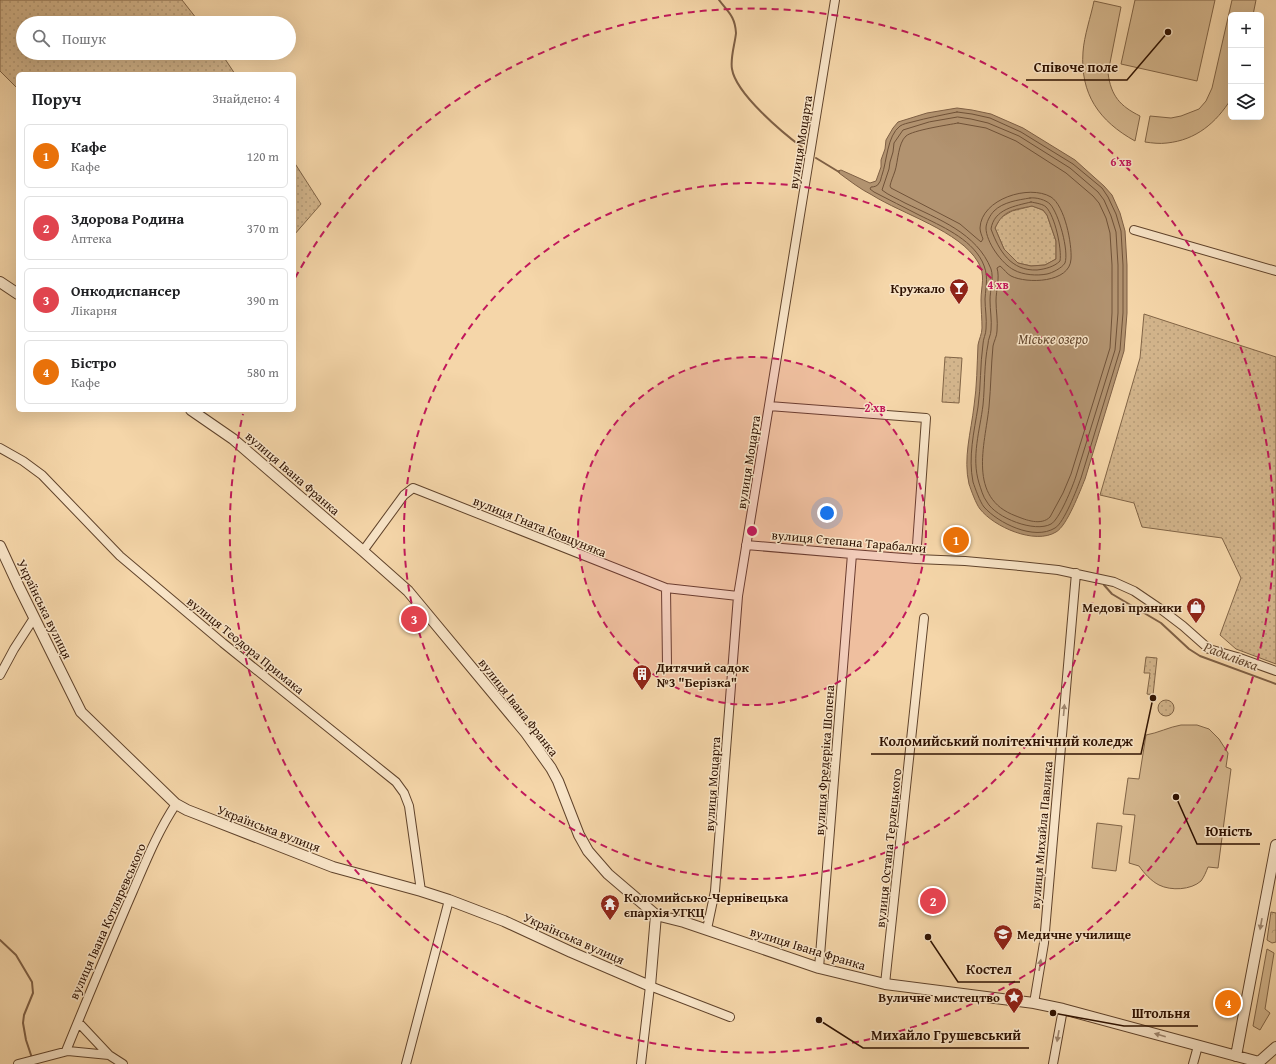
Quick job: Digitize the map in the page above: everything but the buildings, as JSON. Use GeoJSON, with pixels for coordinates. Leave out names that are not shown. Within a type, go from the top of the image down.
{"type":"FeatureCollection","features":[{"type":"Feature","properties":{"kind":"street","name":"вулиця Моцарта"},"geometry":{"type":"LineString","coordinates":[[707,930],[716,892],[738,596],[835,0]]}},
{"type":"Feature","properties":{"kind":"street"},"geometry":{"type":"LineString","coordinates":[[1134,230],[1276,271]]}},
{"type":"Feature","properties":{"kind":"street"},"geometry":{"type":"LineString","coordinates":[[0,282],[16,293]]}},
{"type":"Feature","properties":{"kind":"street"},"geometry":{"type":"LineString","coordinates":[[769,406],[926,418],[916,559]]}},
{"type":"Feature","properties":{"kind":"street","name":"вулиця Івана Франка"},"geometry":{"type":"LineString","coordinates":[[194,412],[226,434],[363,550],[408,591],[526,733],[555,775],[579,835],[591,855],[608,874],[656,915],[684,922],[820,968],[885,984],[1063,1009],[1115,1022],[1259,1063]]}},
{"type":"Feature","properties":{"kind":"street","name":"вулиця Теодора Примака"},"geometry":{"type":"LineString","coordinates":[[0,448],[23,461],[42,475],[120,556],[230,648],[396,782],[404,793],[409,806],[421,891]]}},
{"type":"Feature","properties":{"kind":"street","name":"вулиця Гната Ковцуняка"},"geometry":{"type":"LineString","coordinates":[[363,550],[404,495],[413,488],[666,588],[738,596]]}},
{"type":"Feature","properties":{"kind":"street","name":"вулиця Степана Тарабалки"},"geometry":{"type":"LineString","coordinates":[[746,545],[916,559],[1000,564],[1058,570],[1114,582],[1134,591],[1162,610],[1209,649],[1276,671]]}},
{"type":"Feature","properties":{"kind":"street","name":"Українська вулиця"},"geometry":{"type":"LineString","coordinates":[[0,546],[81,712],[176,804],[187,810],[333,867],[421,891],[504,921],[650,986]]}},
{"type":"Feature","properties":{"kind":"street","name":"вулиця Фредеріка Шопена"},"geometry":{"type":"LineString","coordinates":[[820,968],[852,554]]}},
{"type":"Feature","properties":{"kind":"street","name":"вулиця Михайла Павлика"},"geometry":{"type":"LineString","coordinates":[[1034,1004],[1044,943],[1076,573]]}},
{"type":"Feature","properties":{"kind":"street"},"geometry":{"type":"LineString","coordinates":[[666,588],[667,664]]}},
{"type":"Feature","properties":{"kind":"street"},"geometry":{"type":"LineString","coordinates":[[0,675],[14,649],[34,618]]}},
{"type":"Feature","properties":{"kind":"street","name":"вулиця Остапа Терлецького"},"geometry":{"type":"LineString","coordinates":[[885,984],[924,618]]}},
{"type":"Feature","properties":{"kind":"street","name":"вулиця Івана Котляревського"},"geometry":{"type":"LineString","coordinates":[[66,1051],[99,970],[164,823],[176,804]]}},
{"type":"Feature","properties":{"kind":"street"},"geometry":{"type":"LineString","coordinates":[[1236,1056],[1276,845]]}},
{"type":"Feature","properties":{"kind":"street"},"geometry":{"type":"LineString","coordinates":[[406,1064],[449,900]]}},
{"type":"Feature","properties":{"kind":"street"},"geometry":{"type":"LineString","coordinates":[[641,1064],[656,915]]}},
{"type":"Feature","properties":{"kind":"street"},"geometry":{"type":"LineString","coordinates":[[650,986],[730,1017]]}},
{"type":"Feature","properties":{"kind":"street"},"geometry":{"type":"LineString","coordinates":[[1053,1064],[1063,1009]]}},
{"type":"Feature","properties":{"kind":"street"},"geometry":{"type":"LineString","coordinates":[[78,1022],[109,1055],[123,1064]]}},
{"type":"Feature","properties":{"kind":"street"},"geometry":{"type":"LineString","coordinates":[[1193,1064],[1198,1046]]}},
{"type":"Feature","properties":{"kind":"street"},"geometry":{"type":"LineString","coordinates":[[1259,1063],[1276,1047]]}},
{"type":"Feature","properties":{"kind":"street"},"geometry":{"type":"LineString","coordinates":[[22,1063],[66,1051],[109,1055]]}},
{"type":"Feature","properties":{"kind":"green space"},"geometry":{"type":"Polygon","coordinates":[[[0,0],[182,0],[195,16],[16,16],[16,60],[226,60],[234,72],[16,72],[16,87],[0,71],[0,0]]]}},
{"type":"Feature","properties":{"kind":"green space"},"geometry":{"type":"Polygon","coordinates":[[[1135,0],[1215,0],[1197,81],[1121,64],[1135,0]]]}},
{"type":"Feature","properties":{"kind":"green space"},"geometry":{"type":"Polygon","coordinates":[[[1232,0],[1256,0],[1254,12],[1229,12],[1232,0]]]}},
{"type":"Feature","properties":{"kind":"green space"},"geometry":{"type":"Polygon","coordinates":[[[1094,1],[1121,7],[1108,73],[1111,88],[1114,94],[1122,104],[1140,116],[1135,141],[1111,125],[1102,115],[1094,105],[1085,81],[1083,52],[1094,1]]]}},
{"type":"Feature","properties":{"kind":"green space"},"geometry":{"type":"Polygon","coordinates":[[[1228,18],[1228,104],[1225,108],[1212,123],[1196,134],[1187,138],[1167,143],[1145,142],[1150,116],[1171,118],[1199,109],[1206,101],[1212,88],[1228,18]]]}},
{"type":"Feature","properties":{"kind":"green space"},"geometry":{"type":"Polygon","coordinates":[[[296,165],[321,204],[296,233],[296,165]]]}},
{"type":"Feature","properties":{"kind":"green space"},"geometry":{"type":"Polygon","coordinates":[[[1032,206],[1043,210],[1047,215],[1056,241],[1056,259],[1045,265],[1031,266],[1018,263],[1004,249],[995,228],[1000,218],[1012,211],[1032,206]]]}},
{"type":"Feature","properties":{"kind":"green space"},"geometry":{"type":"Polygon","coordinates":[[[1144,314],[1276,357],[1276,664],[1236,649],[1220,635],[1241,578],[1222,538],[1142,527],[1134,503],[1100,495],[1140,358],[1144,314]]]}},
{"type":"Feature","properties":{"kind":"green space"},"geometry":{"type":"Polygon","coordinates":[[[945,357],[962,358],[959,403],[942,402],[945,357]]]}},
{"type":"Feature","properties":{"kind":"green space"},"geometry":{"type":"Polygon","coordinates":[[[1146,657],[1157,658],[1153,695],[1147,694],[1150,673],[1144,673],[1146,657]]]}},
{"type":"Feature","properties":{"kind":"green space"},"geometry":{"type":"Polygon","coordinates":[[[1163,700],[1169,700],[1174,705],[1172,714],[1169,716],[1163,716],[1158,711],[1158,705],[1163,700]]]}},
{"type":"Feature","properties":{"kind":"green space"},"geometry":{"type":"Polygon","coordinates":[[[1181,725],[1197,725],[1209,729],[1219,739],[1228,753],[1226,767],[1231,769],[1218,868],[1208,867],[1201,881],[1197,884],[1186,888],[1175,889],[1159,885],[1148,877],[1139,866],[1129,863],[1135,815],[1123,814],[1128,778],[1139,779],[1146,735],[1181,725]]]}},
{"type":"Feature","properties":{"kind":"green space"},"geometry":{"type":"Polygon","coordinates":[[[1097,823],[1122,826],[1116,871],[1092,868],[1097,823]]]}},
{"type":"Feature","properties":{"kind":"green space"},"geometry":{"type":"Polygon","coordinates":[[[1271,912],[1276,913],[1276,942],[1272,943],[1267,940],[1271,912]]]}},
{"type":"Feature","properties":{"kind":"green space"},"geometry":{"type":"Polygon","coordinates":[[[1267,949],[1274,953],[1265,1009],[1270,1013],[1260,1030],[1253,1026],[1267,949]]]}},
{"type":"Feature","properties":{"kind":"water","name":"Міське озеро"},"geometry":{"type":"Polygon","coordinates":[[[957,108],[972,110],[991,114],[1023,128],[1075,160],[1112,195],[1120,213],[1125,231],[1127,265],[1127,313],[1124,351],[1080,492],[1064,523],[1056,532],[1047,535],[1026,535],[1005,528],[995,522],[986,516],[978,507],[969,484],[967,474],[967,455],[976,391],[978,345],[982,332],[982,271],[978,262],[970,251],[958,241],[930,224],[859,188],[838,171],[841,170],[870,183],[876,181],[881,167],[881,160],[885,149],[886,140],[893,128],[898,122],[927,113],[957,108]],[[1032,206],[1010,211],[1002,217],[995,228],[1004,249],[1018,263],[1031,266],[1045,265],[1056,259],[1056,241],[1047,215],[1043,210],[1032,206]]]}},
{"type":"Feature","properties":{"kind":"waterway"},"geometry":{"type":"LineString","coordinates":[[719,0],[734,22],[736,33],[732,56],[732,69],[735,79],[751,101],[784,133],[803,148]]}},
{"type":"Feature","properties":{"kind":"waterway"},"geometry":{"type":"LineString","coordinates":[[816,158],[839,172]]}},
{"type":"Feature","properties":{"kind":"waterway","name":"Радилівка"},"geometry":{"type":"LineString","coordinates":[[1104,585],[1112,594],[1161,623],[1189,649],[1200,656],[1276,684]]}},
{"type":"Feature","properties":{"kind":"waterway"},"geometry":{"type":"LineString","coordinates":[[0,940],[16,955],[32,982],[33,993],[24,1015],[23,1023],[26,1040],[32,1058]]}},
{"type":"Feature","properties":{"kind":"place","name":"Співоче поле"},"geometry":{"type":"Point","coordinates":[1168,32]}},
{"type":"Feature","properties":{"kind":"place","name":"Кружало"},"geometry":{"type":"Point","coordinates":[959,305]}},
{"type":"Feature","properties":{"kind":"place","name":"Кафе"},"geometry":{"type":"Point","coordinates":[956,540]}},
{"type":"Feature","properties":{"kind":"place","name":"Онкодиспансер"},"geometry":{"type":"Point","coordinates":[414,619]}},
{"type":"Feature","properties":{"kind":"place","name":"Медові пряники"},"geometry":{"type":"Point","coordinates":[1196,624]}},
{"type":"Feature","properties":{"kind":"place","name":"Дитячий садок №3 \"Берізка\""},"geometry":{"type":"Point","coordinates":[642,691]}},
{"type":"Feature","properties":{"kind":"place","name":"Коломийський політехнічний коледж"},"geometry":{"type":"Point","coordinates":[1153,698]}},
{"type":"Feature","properties":{"kind":"place","name":"Юність"},"geometry":{"type":"Point","coordinates":[1176,797]}},
{"type":"Feature","properties":{"kind":"place","name":"Здорова Родина"},"geometry":{"type":"Point","coordinates":[933,901]}},
{"type":"Feature","properties":{"kind":"place","name":"Коломийсько-Чернівецька єпархія УГКЦ"},"geometry":{"type":"Point","coordinates":[610,921]}},
{"type":"Feature","properties":{"kind":"place","name":"Костел"},"geometry":{"type":"Point","coordinates":[928,937]}},
{"type":"Feature","properties":{"kind":"place","name":"Медичне училище"},"geometry":{"type":"Point","coordinates":[1003,951]}},
{"type":"Feature","properties":{"kind":"place","name":"Бістро"},"geometry":{"type":"Point","coordinates":[1228,1003]}},
{"type":"Feature","properties":{"kind":"place","name":"Штольня"},"geometry":{"type":"Point","coordinates":[1053,1013]}},
{"type":"Feature","properties":{"kind":"place","name":"Вуличне мистецтво"},"geometry":{"type":"Point","coordinates":[1014,1014]}},
{"type":"Feature","properties":{"kind":"place","name":"Михайло Грушевський"},"geometry":{"type":"Point","coordinates":[819,1020]}}]}
